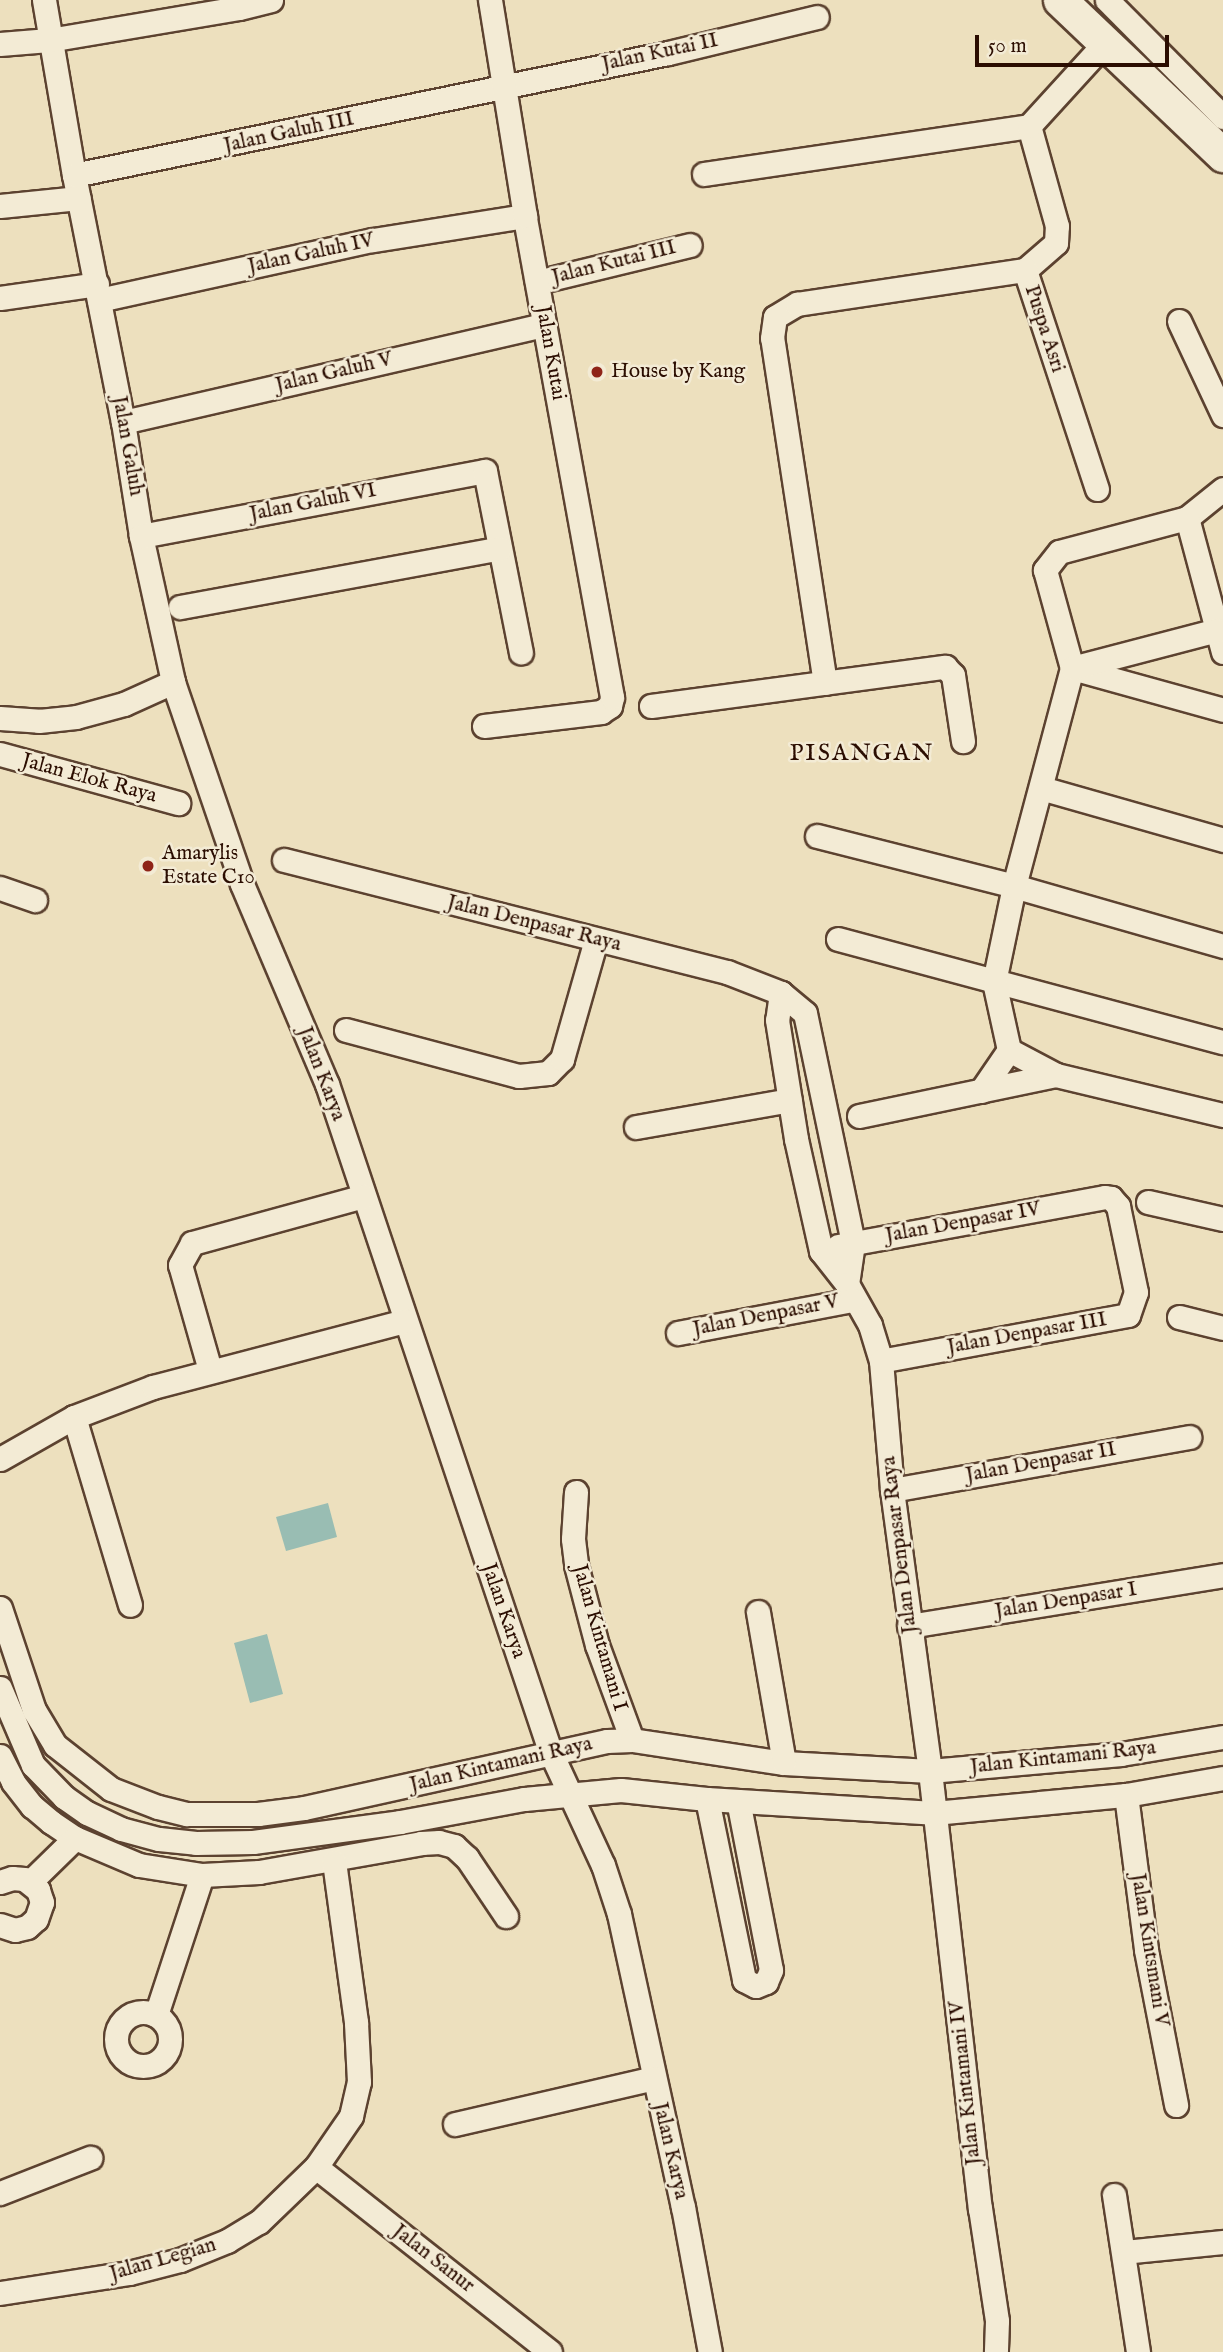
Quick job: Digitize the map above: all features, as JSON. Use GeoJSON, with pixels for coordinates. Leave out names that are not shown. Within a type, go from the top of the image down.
{"type":"FeatureCollection","features":[{"type":"Feature","properties":{"kind":"street","name":"Jalan Galuh"},"geometry":{"type":"LineString","coordinates":[[44,0],[74,175],[123,422],[141,536],[173,682],[242,884]]}},
{"type":"Feature","properties":{"kind":"street"},"geometry":{"type":"LineString","coordinates":[[0,44],[49,40],[239,9],[271,0]]}},
{"type":"Feature","properties":{"kind":"street","name":"Jalan Kutai"},"geometry":{"type":"LineString","coordinates":[[485,726],[601,712],[610,706],[612,697],[524,216],[490,0]]}},
{"type":"Feature","properties":{"kind":"street"},"geometry":{"type":"LineString","coordinates":[[1060,0],[1223,155]]}},
{"type":"Feature","properties":{"kind":"street"},"geometry":{"type":"LineString","coordinates":[[1107,0],[1223,117]]}},
{"type":"Feature","properties":{"kind":"street","name":"Jalan Kutai II"},"geometry":{"type":"LineString","coordinates":[[503,85],[668,53],[817,18]]}},
{"type":"Feature","properties":{"kind":"street"},"geometry":{"type":"LineString","coordinates":[[704,174],[1029,126],[1104,44]]}},
{"type":"Feature","properties":{"kind":"street","name":"Jalan Galuh III"},"geometry":{"type":"LineString","coordinates":[[74,175],[240,144],[503,85]]}},
{"type":"Feature","properties":{"kind":"street","name":"Puspa Asri"},"geometry":{"type":"LineString","coordinates":[[1029,126],[1057,226],[1056,243],[1025,270],[1097,489]]}},
{"type":"Feature","properties":{"kind":"street"},"geometry":{"type":"LineString","coordinates":[[0,206],[79,198]]}},
{"type":"Feature","properties":{"kind":"street","name":"Jalan Galuh IV"},"geometry":{"type":"LineString","coordinates":[[0,298],[98,292],[373,240],[524,216]]}},
{"type":"Feature","properties":{"kind":"street","name":"Jalan Kutai III"},"geometry":{"type":"LineString","coordinates":[[537,282],[690,245]]}},
{"type":"Feature","properties":{"kind":"street"},"geometry":{"type":"LineString","coordinates":[[825,683],[772,338],[775,317],[797,304],[1025,270]]}},
{"type":"Feature","properties":{"kind":"street"},"geometry":{"type":"LineString","coordinates":[[1179,321],[1223,415]]}},
{"type":"Feature","properties":{"kind":"street","name":"Jalan Galuh V"},"geometry":{"type":"LineString","coordinates":[[123,422],[544,325]]}},
{"type":"Feature","properties":{"kind":"street","name":"Jalan Galuh VI"},"geometry":{"type":"LineString","coordinates":[[141,536],[485,471],[500,548]]}},
{"type":"Feature","properties":{"kind":"street"},"geometry":{"type":"LineString","coordinates":[[981,1091],[1009,1050],[994,982],[1014,886],[1072,668],[1045,570],[1059,552],[1187,518],[1223,489]]}},
{"type":"Feature","properties":{"kind":"street"},"geometry":{"type":"LineString","coordinates":[[1072,668],[1220,641],[1187,518]]}},
{"type":"Feature","properties":{"kind":"street"},"geometry":{"type":"LineString","coordinates":[[180,607],[500,548],[521,652]]}},
{"type":"Feature","properties":{"kind":"street"},"geometry":{"type":"LineString","coordinates":[[651,706],[945,667],[953,675],[963,741]]}},
{"type":"Feature","properties":{"kind":"street"},"geometry":{"type":"LineString","coordinates":[[1072,668],[1223,710]]}},
{"type":"Feature","properties":{"kind":"street"},"geometry":{"type":"LineString","coordinates":[[0,718],[39,721],[75,717],[124,704],[173,682]]}},
{"type":"Feature","properties":{"kind":"street","name":"Jalan Elok Raya"},"geometry":{"type":"LineString","coordinates":[[0,754],[178,803]]}},
{"type":"Feature","properties":{"kind":"street"},"geometry":{"type":"LineString","coordinates":[[1041,788],[1223,840]]}},
{"type":"Feature","properties":{"kind":"street"},"geometry":{"type":"LineString","coordinates":[[817,836],[1014,886],[1223,946]]}},
{"type":"Feature","properties":{"kind":"street","name":"Jalan Denpasar Raya"},"geometry":{"type":"LineString","coordinates":[[284,860],[727,972],[781,993],[805,1013],[853,1243],[850,1292]]}},
{"type":"Feature","properties":{"kind":"street","name":"Jalan Karya"},"geometry":{"type":"LineString","coordinates":[[242,884],[327,1084],[550,1751],[603,1865],[619,1913],[710,2352]]}},
{"type":"Feature","properties":{"kind":"street"},"geometry":{"type":"LineString","coordinates":[[0,888],[35,900]]}},
{"type":"Feature","properties":{"kind":"street"},"geometry":{"type":"LineString","coordinates":[[838,939],[1223,1042]]}},
{"type":"Feature","properties":{"kind":"street"},"geometry":{"type":"LineString","coordinates":[[346,1030],[519,1076],[548,1073],[562,1059],[596,940]]}},
{"type":"Feature","properties":{"kind":"street","name":"Jalan Denpasar Raya"},"geometry":{"type":"LineString","coordinates":[[781,993],[776,1020],[821,1251],[870,1325],[881,1361],[892,1490],[934,1813]]}},
{"type":"Feature","properties":{"kind":"street"},"geometry":{"type":"LineString","coordinates":[[1009,1050],[1056,1075],[1223,1115]]}},
{"type":"Feature","properties":{"kind":"street"},"geometry":{"type":"LineString","coordinates":[[859,1116],[1056,1075]]}},
{"type":"Feature","properties":{"kind":"street"},"geometry":{"type":"LineString","coordinates":[[636,1127],[790,1100]]}},
{"type":"Feature","properties":{"kind":"street"},"geometry":{"type":"LineString","coordinates":[[210,1370],[180,1265],[192,1243],[364,1196]]}},
{"type":"Feature","properties":{"kind":"street","name":"Jalan Denpasar IV"},"geometry":{"type":"LineString","coordinates":[[821,1251],[1105,1197]]}},
{"type":"Feature","properties":{"kind":"street","name":"Jalan Denpasar III"},"geometry":{"type":"LineString","coordinates":[[881,1361],[1128,1315],[1136,1292],[1118,1206],[1111,1198],[1105,1197]]}},
{"type":"Feature","properties":{"kind":"street"},"geometry":{"type":"LineString","coordinates":[[1148,1202],[1223,1219]]}},
{"type":"Feature","properties":{"kind":"street","name":"Jalan Denpasar V"},"geometry":{"type":"LineString","coordinates":[[678,1333],[850,1292]]}},
{"type":"Feature","properties":{"kind":"street"},"geometry":{"type":"LineString","coordinates":[[1179,1317],[1223,1328]]}},
{"type":"Feature","properties":{"kind":"street"},"geometry":{"type":"LineString","coordinates":[[0,1460],[74,1416],[153,1387],[405,1321]]}},
{"type":"Feature","properties":{"kind":"street"},"geometry":{"type":"LineString","coordinates":[[74,1416],[130,1605]]}},
{"type":"Feature","properties":{"kind":"street","name":"Jalan Denpasar II"},"geometry":{"type":"LineString","coordinates":[[892,1490],[1189,1437]]}},
{"type":"Feature","properties":{"kind":"street","name":"Jalan Kintamani I"},"geometry":{"type":"LineString","coordinates":[[576,1492],[573,1539],[576,1565],[597,1645],[632,1740]]}},
{"type":"Feature","properties":{"kind":"street","name":"Jalan Denpasar I"},"geometry":{"type":"LineString","coordinates":[[909,1626],[1223,1575]]}},
{"type":"Feature","properties":{"kind":"street"},"geometry":{"type":"LineString","coordinates":[[758,1612],[784,1763]]}},
{"type":"Feature","properties":{"kind":"street","name":"Jalan Kintamani Raya"},"geometry":{"type":"LineString","coordinates":[[2,1621],[34,1710],[55,1745],[111,1789],[158,1807],[187,1814],[258,1814],[380,1793],[550,1751],[632,1740],[784,1763],[930,1771],[1121,1754],[1223,1737]]}},
{"type":"Feature","properties":{"kind":"street","name":"Jalan Kintamani Raya"},"geometry":{"type":"LineString","coordinates":[[0,1688],[33,1765],[50,1784],[87,1813],[121,1829],[159,1839],[196,1843],[253,1842],[568,1794],[621,1790],[707,1800],[934,1813],[1126,1795],[1223,1778]]}},
{"type":"Feature","properties":{"kind":"street"},"geometry":{"type":"LineString","coordinates":[[0,1756],[13,1782],[32,1806],[75,1838],[139,1865],[202,1875],[259,1872],[334,1861],[421,1843],[454,1846],[467,1858],[506,1916]]}},
{"type":"Feature","properties":{"kind":"street","name":"Jalan Kintsmani V"},"geometry":{"type":"LineString","coordinates":[[1126,1795],[1146,1950],[1176,2105]]}},
{"type":"Feature","properties":{"kind":"street"},"geometry":{"type":"LineString","coordinates":[[707,1800],[744,1980],[755,1986],[766,1982],[771,1970],[738,1801]]}},
{"type":"Feature","properties":{"kind":"street","name":"Jalan Kintamani IV"},"geometry":{"type":"LineString","coordinates":[[934,1813],[980,2208],[996,2321],[996,2352]]}},
{"type":"Feature","properties":{"kind":"street"},"geometry":{"type":"LineString","coordinates":[[30,1882],[75,1838]]}},
{"type":"Feature","properties":{"kind":"street","name":"Jalan Legian"},"geometry":{"type":"LineString","coordinates":[[0,2292],[129,2273],[180,2260],[228,2241],[259,2222],[316,2167],[351,2116],[359,2082],[356,2022],[334,1861]]}},
{"type":"Feature","properties":{"kind":"street"},"geometry":{"type":"LineString","coordinates":[[156,2015],[202,1875]]}},
{"type":"Feature","properties":{"kind":"street"},"geometry":{"type":"LineString","coordinates":[[0,1882],[18,1878],[30,1882],[38,1890],[42,1902],[36,1919],[21,1929],[0,1925]]}},
{"type":"Feature","properties":{"kind":"street"},"geometry":{"type":"LineString","coordinates":[[455,2124],[654,2078]]}},
{"type":"Feature","properties":{"kind":"street"},"geometry":{"type":"LineString","coordinates":[[0,2193],[90,2158]]}},
{"type":"Feature","properties":{"kind":"street","name":"Jalan Sanur"},"geometry":{"type":"LineString","coordinates":[[316,2167],[551,2352]]}},
{"type":"Feature","properties":{"kind":"street"},"geometry":{"type":"LineString","coordinates":[[1114,2195],[1138,2352]]}},
{"type":"Feature","properties":{"kind":"street"},"geometry":{"type":"LineString","coordinates":[[1124,2252],[1223,2242]]}},
{"type":"Feature","properties":{"kind":"water"},"geometry":{"type":"Polygon","coordinates":[[[328,1503],[337,1537],[286,1551],[276,1517],[328,1503]]]}},
{"type":"Feature","properties":{"kind":"water"},"geometry":{"type":"Polygon","coordinates":[[[267,1634],[283,1694],[250,1703],[234,1643],[267,1634]]]}},
{"type":"Feature","properties":{"kind":"place","name":"House by Kang"},"geometry":{"type":"Point","coordinates":[597,372]}},
{"type":"Feature","properties":{"kind":"place","name":"Amarylis Estate C10"},"geometry":{"type":"Point","coordinates":[148,866]}},
{"type":"Feature","properties":{"kind":"district","name":"PISANGAN"},"geometry":{"type":"Point","coordinates":[862,754]}}]}
